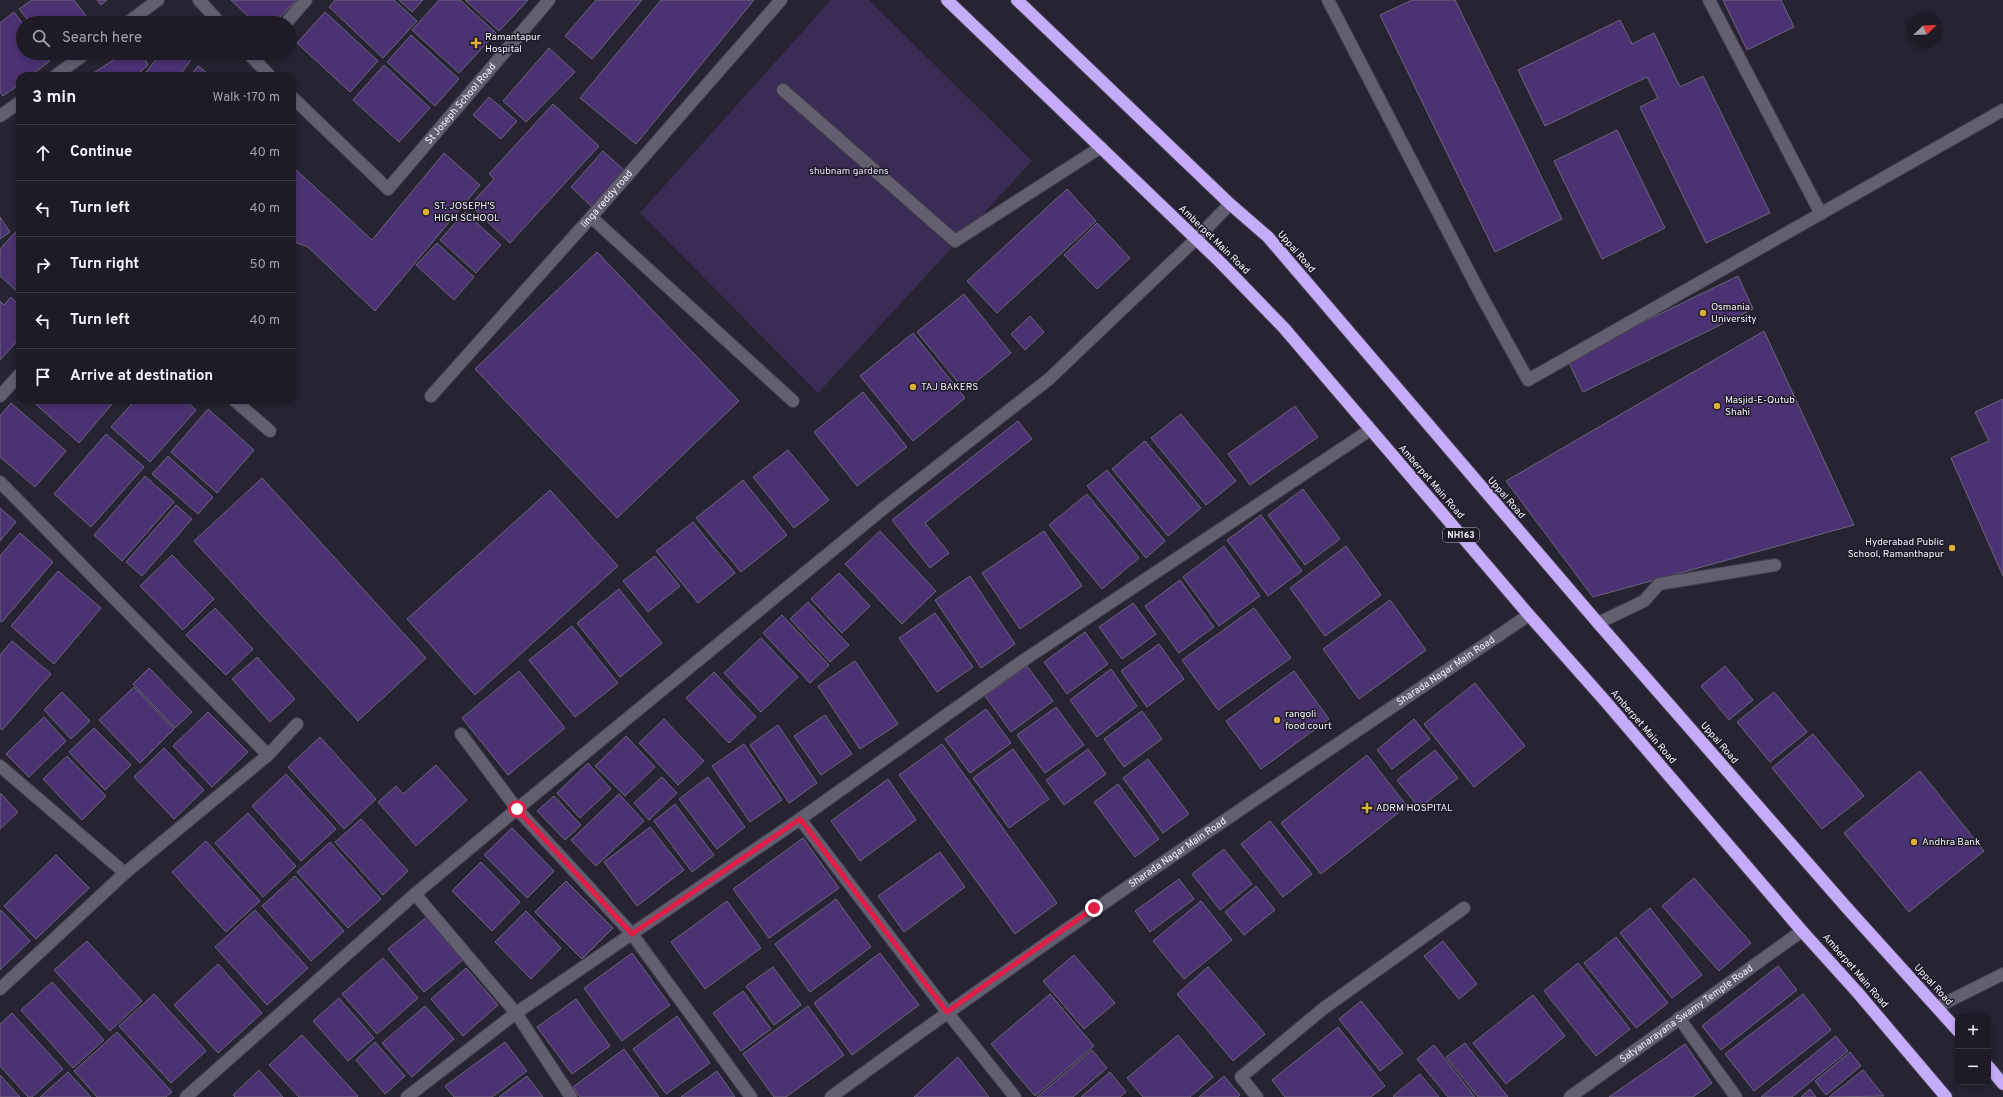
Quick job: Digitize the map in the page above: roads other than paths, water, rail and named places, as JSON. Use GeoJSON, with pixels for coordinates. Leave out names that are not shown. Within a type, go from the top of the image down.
{"type":"FeatureCollection","features":[{"type":"Feature","properties":{"kind":"highway","name":"Amberpet Main Road"},"geometry":{"type":"LineString","coordinates":[[947,0],[1196,239],[1284,328],[1529,615],[1606,702],[1802,931],[1858,993],[1946,1097]]}},
{"type":"Feature","properties":{"kind":"highway","name":"Uppal Road"},"geometry":{"type":"LineString","coordinates":[[1016,0],[1230,204],[1268,237],[1598,623],[1847,908],[1955,1028]]}},
{"type":"Feature","properties":{"kind":"highway"},"geometry":{"type":"LineString","coordinates":[[1991,1070],[2003,1084]]}},
{"type":"Feature","properties":{"kind":"street"},"geometry":{"type":"LineString","coordinates":[[136,16],[158,0]]}},
{"type":"Feature","properties":{"kind":"street"},"geometry":{"type":"LineString","coordinates":[[199,0],[214,16]]}},
{"type":"Feature","properties":{"kind":"street"},"geometry":{"type":"LineString","coordinates":[[292,16],[306,0]]}},
{"type":"Feature","properties":{"kind":"street"},"geometry":{"type":"LineString","coordinates":[[296,101],[390,186],[549,0]]}},
{"type":"Feature","properties":{"kind":"street","name":"linga reddy road"},"geometry":{"type":"LineString","coordinates":[[431,396],[591,217],[781,0]]}},
{"type":"Feature","properties":{"kind":"street"},"geometry":{"type":"LineString","coordinates":[[1328,0],[1477,288],[1528,380],[2003,110]]}},
{"type":"Feature","properties":{"kind":"street"},"geometry":{"type":"LineString","coordinates":[[1709,0],[1821,214]]}},
{"type":"Feature","properties":{"kind":"street"},"geometry":{"type":"LineString","coordinates":[[60,72],[77,60]]}},
{"type":"Feature","properties":{"kind":"street"},"geometry":{"type":"LineString","coordinates":[[258,60],[267,72]]}},
{"type":"Feature","properties":{"kind":"street"},"geometry":{"type":"LineString","coordinates":[[783,90],[955,241],[1101,147]]}},
{"type":"Feature","properties":{"kind":"street"},"geometry":{"type":"LineString","coordinates":[[0,116],[16,105]]}},
{"type":"Feature","properties":{"kind":"street"},"geometry":{"type":"LineString","coordinates":[[186,1097],[415,894],[517,809],[884,508],[1049,379],[1196,239],[1230,204]]}},
{"type":"Feature","properties":{"kind":"street"},"geometry":{"type":"LineString","coordinates":[[591,217],[793,401]]}},
{"type":"Feature","properties":{"kind":"street"},"geometry":{"type":"LineString","coordinates":[[0,396],[16,378]]}},
{"type":"Feature","properties":{"kind":"street"},"geometry":{"type":"LineString","coordinates":[[239,404],[270,431]]}},
{"type":"Feature","properties":{"kind":"street"},"geometry":{"type":"LineString","coordinates":[[407,1097],[516,1013],[800,819],[1021,662],[1370,430]]}},
{"type":"Feature","properties":{"kind":"street"},"geometry":{"type":"LineString","coordinates":[[0,482],[268,755]]}},
{"type":"Feature","properties":{"kind":"street"},"geometry":{"type":"LineString","coordinates":[[1598,623],[1644,601],[1659,584],[1775,565]]}},
{"type":"Feature","properties":{"kind":"street","name":"Sharada Nagar Main Road"},"geometry":{"type":"LineString","coordinates":[[831,1097],[947,1012],[1094,908],[1529,615]]}},
{"type":"Feature","properties":{"kind":"street"},"geometry":{"type":"LineString","coordinates":[[0,989],[125,873],[268,755],[297,724]]}},
{"type":"Feature","properties":{"kind":"street"},"geometry":{"type":"LineString","coordinates":[[461,734],[517,809],[632,934],[751,1097]]}},
{"type":"Feature","properties":{"kind":"street"},"geometry":{"type":"LineString","coordinates":[[0,766],[125,873]]}},
{"type":"Feature","properties":{"kind":"street"},"geometry":{"type":"LineString","coordinates":[[800,819],[947,1012],[1015,1097]]}},
{"type":"Feature","properties":{"kind":"street"},"geometry":{"type":"LineString","coordinates":[[415,894],[516,1013],[571,1097]]}},
{"type":"Feature","properties":{"kind":"street"},"geometry":{"type":"LineString","coordinates":[[1257,1097],[1241,1077],[1324,1008],[1464,908]]}},
{"type":"Feature","properties":{"kind":"street","name":"Satyanarayana Swamy Temple Road"},"geometry":{"type":"LineString","coordinates":[[1570,1097],[1802,931]]}},
{"type":"Feature","properties":{"kind":"street"},"geometry":{"type":"LineString","coordinates":[[1937,1007],[2003,974]]}},
{"type":"Feature","properties":{"kind":"street"},"geometry":{"type":"LineString","coordinates":[[1679,1018],[1736,1097]]}},
{"type":"Feature","properties":{"kind":"place","name":"Ramantapur Hospital"},"geometry":{"type":"Point","coordinates":[476,43]}},
{"type":"Feature","properties":{"kind":"place","name":"ST. JOSEPH'S HIGH SCHOOL"},"geometry":{"type":"Point","coordinates":[426,212]}},
{"type":"Feature","properties":{"kind":"place","name":"Osmania University"},"geometry":{"type":"Point","coordinates":[1703,313]}},
{"type":"Feature","properties":{"kind":"place","name":"TAJ BAKERS"},"geometry":{"type":"Point","coordinates":[913,387]}},
{"type":"Feature","properties":{"kind":"place","name":"Masjid-E-Qutub Shahi"},"geometry":{"type":"Point","coordinates":[1717,406]}},
{"type":"Feature","properties":{"kind":"place","name":"Hyderabad Public School, Ramanthapur"},"geometry":{"type":"Point","coordinates":[1952,548]}},
{"type":"Feature","properties":{"kind":"place","name":"rangoli food court"},"geometry":{"type":"Point","coordinates":[1277,720]}},
{"type":"Feature","properties":{"kind":"place","name":"ADRM HOSPITAL"},"geometry":{"type":"Point","coordinates":[1367,808]}},
{"type":"Feature","properties":{"kind":"place","name":"Andhra Bank"},"geometry":{"type":"Point","coordinates":[1914,842]}},
{"type":"Feature","properties":{"kind":"park label","name":"shubnam gardens"},"geometry":{"type":"Point","coordinates":[849,171]}}]}
